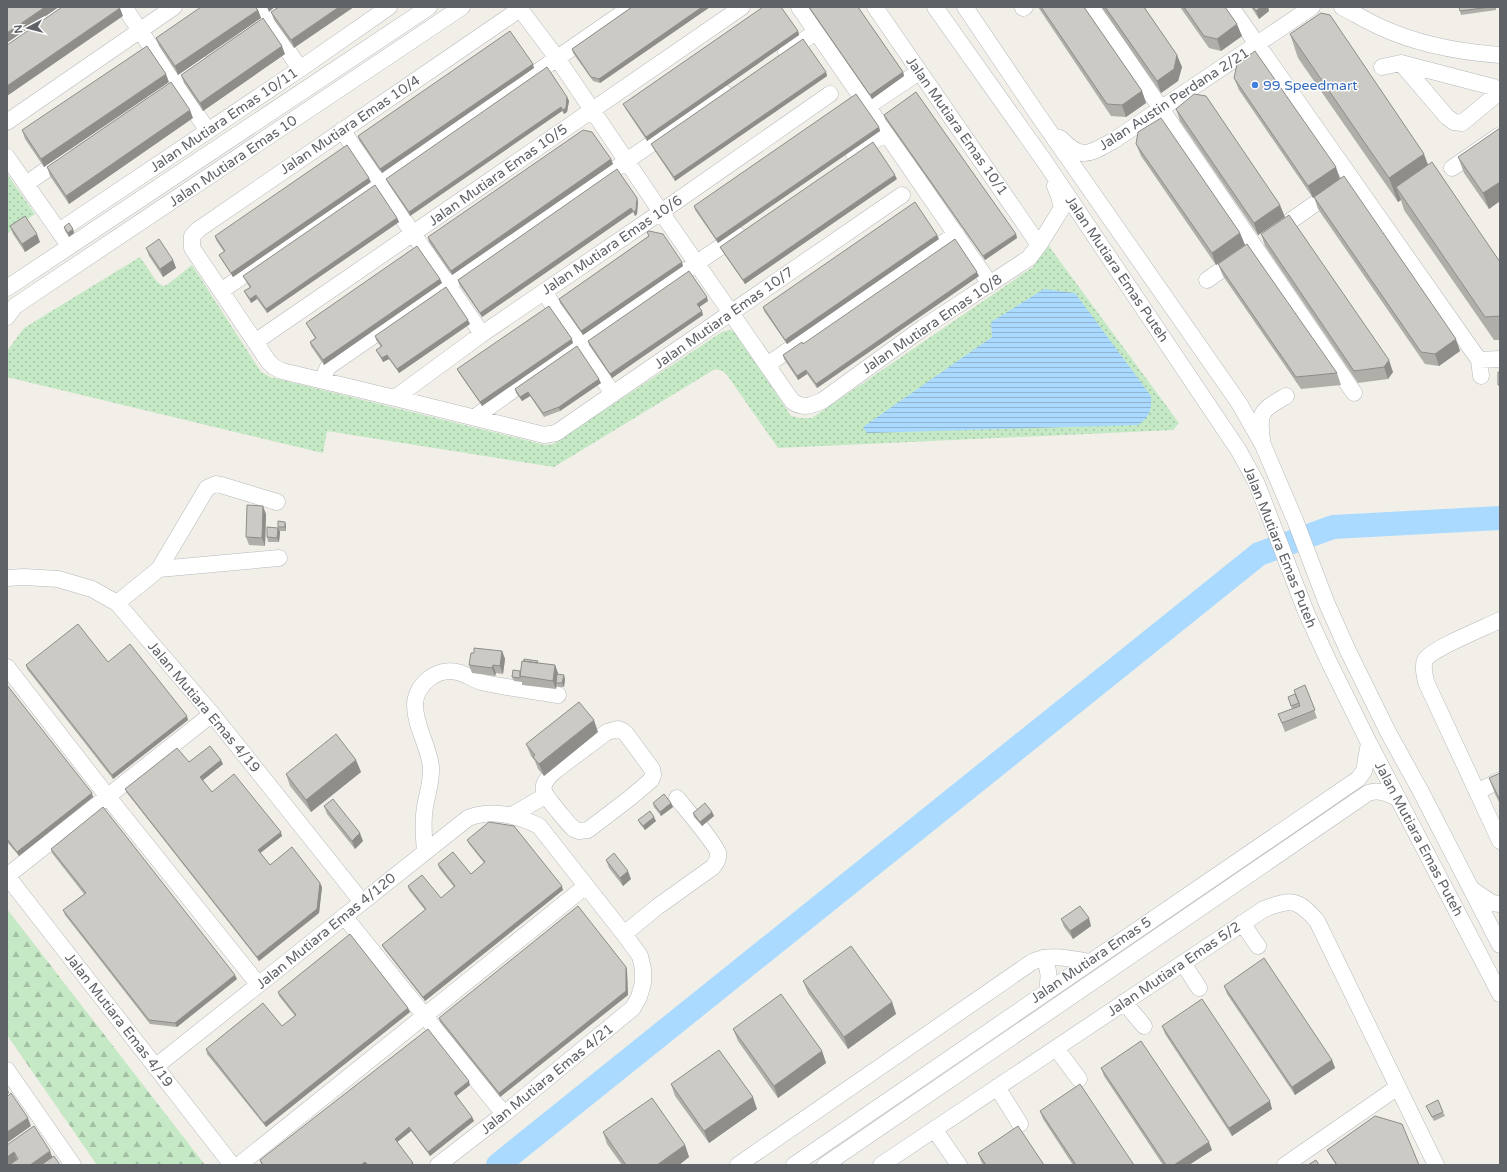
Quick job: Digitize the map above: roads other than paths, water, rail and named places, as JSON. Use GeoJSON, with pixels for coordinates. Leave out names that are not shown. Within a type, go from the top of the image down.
{"type":"FeatureCollection","features":[{"type":"Feature","properties":{"kind":"street"},"geometry":{"type":"LineString","coordinates":[[7,45],[61,7]]}},
{"type":"Feature","properties":{"kind":"street"},"geometry":{"type":"LineString","coordinates":[[124,7],[208,131]]}},
{"type":"Feature","properties":{"kind":"street"},"geometry":{"type":"LineString","coordinates":[[7,122],[174,7]]}},
{"type":"Feature","properties":{"kind":"street"},"geometry":{"type":"LineString","coordinates":[[233,40],[263,12],[282,7]]}},
{"type":"Feature","properties":{"kind":"street","name":"Jalan Mutiara Emas 10/11"},"geometry":{"type":"LineString","coordinates":[[59,231],[300,69],[389,7]]}},
{"type":"Feature","properties":{"kind":"street","name":"Jalan Mutiara Emas 10"},"geometry":{"type":"LineString","coordinates":[[7,288],[429,7]]}},
{"type":"Feature","properties":{"kind":"street","name":"Jalan Mutiara Emas 10"},"geometry":{"type":"LineString","coordinates":[[7,317],[15,306],[462,7]]}},
{"type":"Feature","properties":{"kind":"street"},"geometry":{"type":"LineString","coordinates":[[631,7],[220,291],[270,364],[277,369],[475,417],[579,343],[749,228]]}},
{"type":"Feature","properties":{"kind":"street","name":"Jalan Mutiara Emas 10/5"},"geometry":{"type":"LineString","coordinates":[[255,342],[742,7]]}},
{"type":"Feature","properties":{"kind":"street"},"geometry":{"type":"LineString","coordinates":[[799,7],[990,284]]}},
{"type":"Feature","properties":{"kind":"street","name":"Jalan Mutiara Emas 10/1"},"geometry":{"type":"LineString","coordinates":[[875,7],[1039,245]]}},
{"type":"Feature","properties":{"kind":"street","name":"Jalan Mutiara Emas Puteh"},"geometry":{"type":"LineString","coordinates":[[935,7],[1045,162],[1239,451],[1257,484],[1306,612],[1322,648],[1369,743],[1500,994]]}},
{"type":"Feature","properties":{"kind":"street","name":"Jalan Mutiara Emas Puteh"},"geometry":{"type":"LineString","coordinates":[[965,7],[1038,115],[1239,402],[1263,445],[1295,520],[1327,604],[1349,653],[1388,732],[1496,935]]}},
{"type":"Feature","properties":{"kind":"street"},"geometry":{"type":"LineString","coordinates":[[1092,7],[1354,393]]}},
{"type":"Feature","properties":{"kind":"street"},"geometry":{"type":"LineString","coordinates":[[1231,7],[1480,368],[1500,359]]}},
{"type":"Feature","properties":{"kind":"street","name":"Jalan Austin Perdana 2/21"},"geometry":{"type":"LineString","coordinates":[[1038,115],[1065,143],[1081,153],[1087,154],[1093,152],[1113,141],[1258,45],[1312,7]]}},
{"type":"Feature","properties":{"kind":"street"},"geometry":{"type":"LineString","coordinates":[[1342,7],[1378,26],[1444,48],[1500,55]]}},
{"type":"Feature","properties":{"kind":"street"},"geometry":{"type":"LineString","coordinates":[[516,8],[558,58],[661,212],[767,365],[956,234]]}},
{"type":"Feature","properties":{"kind":"street","name":"Jalan Mutiara Emas 10/4"},"geometry":{"type":"LineString","coordinates":[[220,291],[192,248],[192,236],[199,229],[516,8]]}},
{"type":"Feature","properties":{"kind":"street"},"geometry":{"type":"LineString","coordinates":[[263,12],[300,69]]}},
{"type":"Feature","properties":{"kind":"street"},"geometry":{"type":"LineString","coordinates":[[776,58],[816,32]]}},
{"type":"Feature","properties":{"kind":"street"},"geometry":{"type":"LineString","coordinates":[[142,102],[214,53]]}},
{"type":"Feature","properties":{"kind":"street"},"geometry":{"type":"LineString","coordinates":[[1382,67],[1401,63],[1493,87],[1497,90],[1497,94],[1462,123],[1454,122],[1446,117],[1401,63]]}},
{"type":"Feature","properties":{"kind":"street"},"geometry":{"type":"LineString","coordinates":[[868,106],[919,72]]}},
{"type":"Feature","properties":{"kind":"street"},"geometry":{"type":"LineString","coordinates":[[322,380],[328,366],[737,85]]}},
{"type":"Feature","properties":{"kind":"street","name":"Jalan Mutiara Emas 10/6"},"geometry":{"type":"LineString","coordinates":[[396,398],[482,334],[830,94]]}},
{"type":"Feature","properties":{"kind":"street"},"geometry":{"type":"LineString","coordinates":[[342,130],[482,334]]}},
{"type":"Feature","properties":{"kind":"street"},"geometry":{"type":"LineString","coordinates":[[840,164],[886,133]]}},
{"type":"Feature","properties":{"kind":"street"},"geometry":{"type":"LineString","coordinates":[[1452,168],[1500,136]]}},
{"type":"Feature","properties":{"kind":"street"},"geometry":{"type":"LineString","coordinates":[[26,184],[78,148]]}},
{"type":"Feature","properties":{"kind":"street"},"geometry":{"type":"LineString","coordinates":[[7,157],[81,263]]}},
{"type":"Feature","properties":{"kind":"street","name":"Jalan Mutiara Emas 10/8"},"geometry":{"type":"LineString","coordinates":[[767,365],[792,401],[795,403],[806,407],[822,401],[924,327],[1030,258],[1062,208],[1059,196],[1045,162]]}},
{"type":"Feature","properties":{"kind":"street"},"geometry":{"type":"LineString","coordinates":[[1207,280],[1350,178]]}},
{"type":"Feature","properties":{"kind":"street","name":"Jalan Mutiara Emas 10/7"},"geometry":{"type":"LineString","coordinates":[[475,417],[544,435],[556,433],[562,430],[902,195]]}},
{"type":"Feature","properties":{"kind":"street"},"geometry":{"type":"LineString","coordinates":[[78,219],[100,250]]}},
{"type":"Feature","properties":{"kind":"street"},"geometry":{"type":"LineString","coordinates":[[544,292],[613,394]]}},
{"type":"Feature","properties":{"kind":"street"},"geometry":{"type":"LineString","coordinates":[[1263,445],[1260,418],[1268,407],[1286,396]]}},
{"type":"Feature","properties":{"kind":"street"},"geometry":{"type":"LineString","coordinates":[[117,603],[159,569],[194,512],[204,492],[211,486],[221,485],[277,502]]}},
{"type":"Feature","properties":{"kind":"street"},"geometry":{"type":"LineString","coordinates":[[159,569],[279,558]]}},
{"type":"Feature","properties":{"kind":"street","name":"Jalan Mutiara Emas 4/19"},"geometry":{"type":"LineString","coordinates":[[7,578],[24,577],[58,579],[92,589],[117,603],[212,714],[362,902]]}},
{"type":"Feature","properties":{"kind":"street"},"geometry":{"type":"LineString","coordinates":[[1500,620],[1435,651],[1426,660],[1424,671],[1426,682],[1500,841]]}},
{"type":"Feature","properties":{"kind":"street"},"geometry":{"type":"LineString","coordinates":[[7,667],[108,797],[258,984]]}},
{"type":"Feature","properties":{"kind":"street"},"geometry":{"type":"LineString","coordinates":[[425,852],[424,815],[430,786],[431,769],[430,758],[416,715],[415,700],[421,686],[434,676],[452,671],[458,672],[483,683],[558,694]]}},
{"type":"Feature","properties":{"kind":"street"},"geometry":{"type":"LineString","coordinates":[[7,876],[212,714]]}},
{"type":"Feature","properties":{"kind":"street"},"geometry":{"type":"LineString","coordinates":[[612,730],[623,731],[652,769],[653,774],[648,784],[584,831],[579,831],[570,826],[545,796],[544,785],[549,776],[607,732],[612,730]]}},
{"type":"Feature","properties":{"kind":"street","name":"Jalan Mutiara Emas 5"},"geometry":{"type":"LineString","coordinates":[[794,1165],[1358,779],[1364,771],[1369,743]]}},
{"type":"Feature","properties":{"kind":"street"},"geometry":{"type":"LineString","coordinates":[[1477,792],[1500,780]]}},
{"type":"Feature","properties":{"kind":"street","name":"Jalan Mutiara Emas 5"},"geometry":{"type":"LineString","coordinates":[[824,1165],[844,1160],[1368,793],[1376,790],[1398,798]]}},
{"type":"Feature","properties":{"kind":"street"},"geometry":{"type":"LineString","coordinates":[[508,815],[545,796]]}},
{"type":"Feature","properties":{"kind":"street"},"geometry":{"type":"LineString","coordinates":[[508,815],[530,821],[539,826],[624,934],[657,907],[713,867],[718,858],[715,847],[677,798]]}},
{"type":"Feature","properties":{"kind":"street","name":"Jalan Mutiara Emas 4/120"},"geometry":{"type":"LineString","coordinates":[[155,1067],[468,818],[485,814],[508,815]]}},
{"type":"Feature","properties":{"kind":"street","name":"Jalan Mutiara Emas 4/19"},"geometry":{"type":"LineString","coordinates":[[7,876],[232,1165]]}},
{"type":"Feature","properties":{"kind":"street"},"geometry":{"type":"LineString","coordinates":[[239,1165],[586,886]]}},
{"type":"Feature","properties":{"kind":"street"},"geometry":{"type":"LineString","coordinates":[[1472,890],[1492,903],[1500,904]]}},
{"type":"Feature","properties":{"kind":"street","name":"Jalan Mutiara Emas 5/2"},"geometry":{"type":"LineString","coordinates":[[880,1165],[1242,923],[1264,909],[1277,904],[1291,902],[1298,903],[1317,921],[1436,1165]]}},
{"type":"Feature","properties":{"kind":"street"},"geometry":{"type":"LineString","coordinates":[[1458,912],[1476,930],[1496,935],[1492,959],[1500,989]]}},
{"type":"Feature","properties":{"kind":"street"},"geometry":{"type":"LineString","coordinates":[[344,916],[504,1114]]}},
{"type":"Feature","properties":{"kind":"street"},"geometry":{"type":"LineString","coordinates":[[1242,923],[1258,946]]}},
{"type":"Feature","properties":{"kind":"street","name":"Jalan Mutiara Emas 4/21"},"geometry":{"type":"LineString","coordinates":[[438,1165],[504,1114],[633,1008],[640,997],[643,983],[643,969],[640,956],[624,934]]}},
{"type":"Feature","properties":{"kind":"street"},"geometry":{"type":"LineString","coordinates":[[1043,958],[1062,957],[1090,962]]}},
{"type":"Feature","properties":{"kind":"street"},"geometry":{"type":"LineString","coordinates":[[1043,958],[1047,964],[1050,976],[1047,991]]}},
{"type":"Feature","properties":{"kind":"street","name":"Jalan Mutiara Emas 5"},"geometry":{"type":"LineString","coordinates":[[738,1165],[1032,962],[1043,958]]}},
{"type":"Feature","properties":{"kind":"street"},"geometry":{"type":"LineString","coordinates":[[1183,963],[1199,988]]}},
{"type":"Feature","properties":{"kind":"street"},"geometry":{"type":"LineString","coordinates":[[1124,1002],[1144,1026]]}},
{"type":"Feature","properties":{"kind":"street"},"geometry":{"type":"LineString","coordinates":[[1056,1048],[1079,1080]]}},
{"type":"Feature","properties":{"kind":"street"},"geometry":{"type":"LineString","coordinates":[[7,1070],[73,1165]]}},
{"type":"Feature","properties":{"kind":"street"},"geometry":{"type":"LineString","coordinates":[[997,1087],[1020,1124]]}},
{"type":"Feature","properties":{"kind":"street"},"geometry":{"type":"LineString","coordinates":[[1285,1165],[1398,1087]]}},
{"type":"Feature","properties":{"kind":"street"},"geometry":{"type":"LineString","coordinates":[[934,1129],[959,1165]]}},
{"type":"Feature","properties":{"kind":"street"},"geometry":{"type":"LineString","coordinates":[[830,1140],[844,1160]]}},
{"type":"Feature","properties":{"kind":"water"},"geometry":{"type":"Polygon","coordinates":[[[1044,289],[1075,293],[1151,396],[1149,413],[1142,422],[1138,425],[867,433],[863,427],[992,337],[991,322],[1044,289]]]}},
{"type":"Feature","properties":{"kind":"waterway"},"geometry":{"type":"LineString","coordinates":[[498,1165],[1259,554],[1333,527],[1500,518]]}},
{"type":"Feature","properties":{"kind":"place","name":"99 Speedmart"},"geometry":{"type":"Point","coordinates":[1255,85]}}]}
